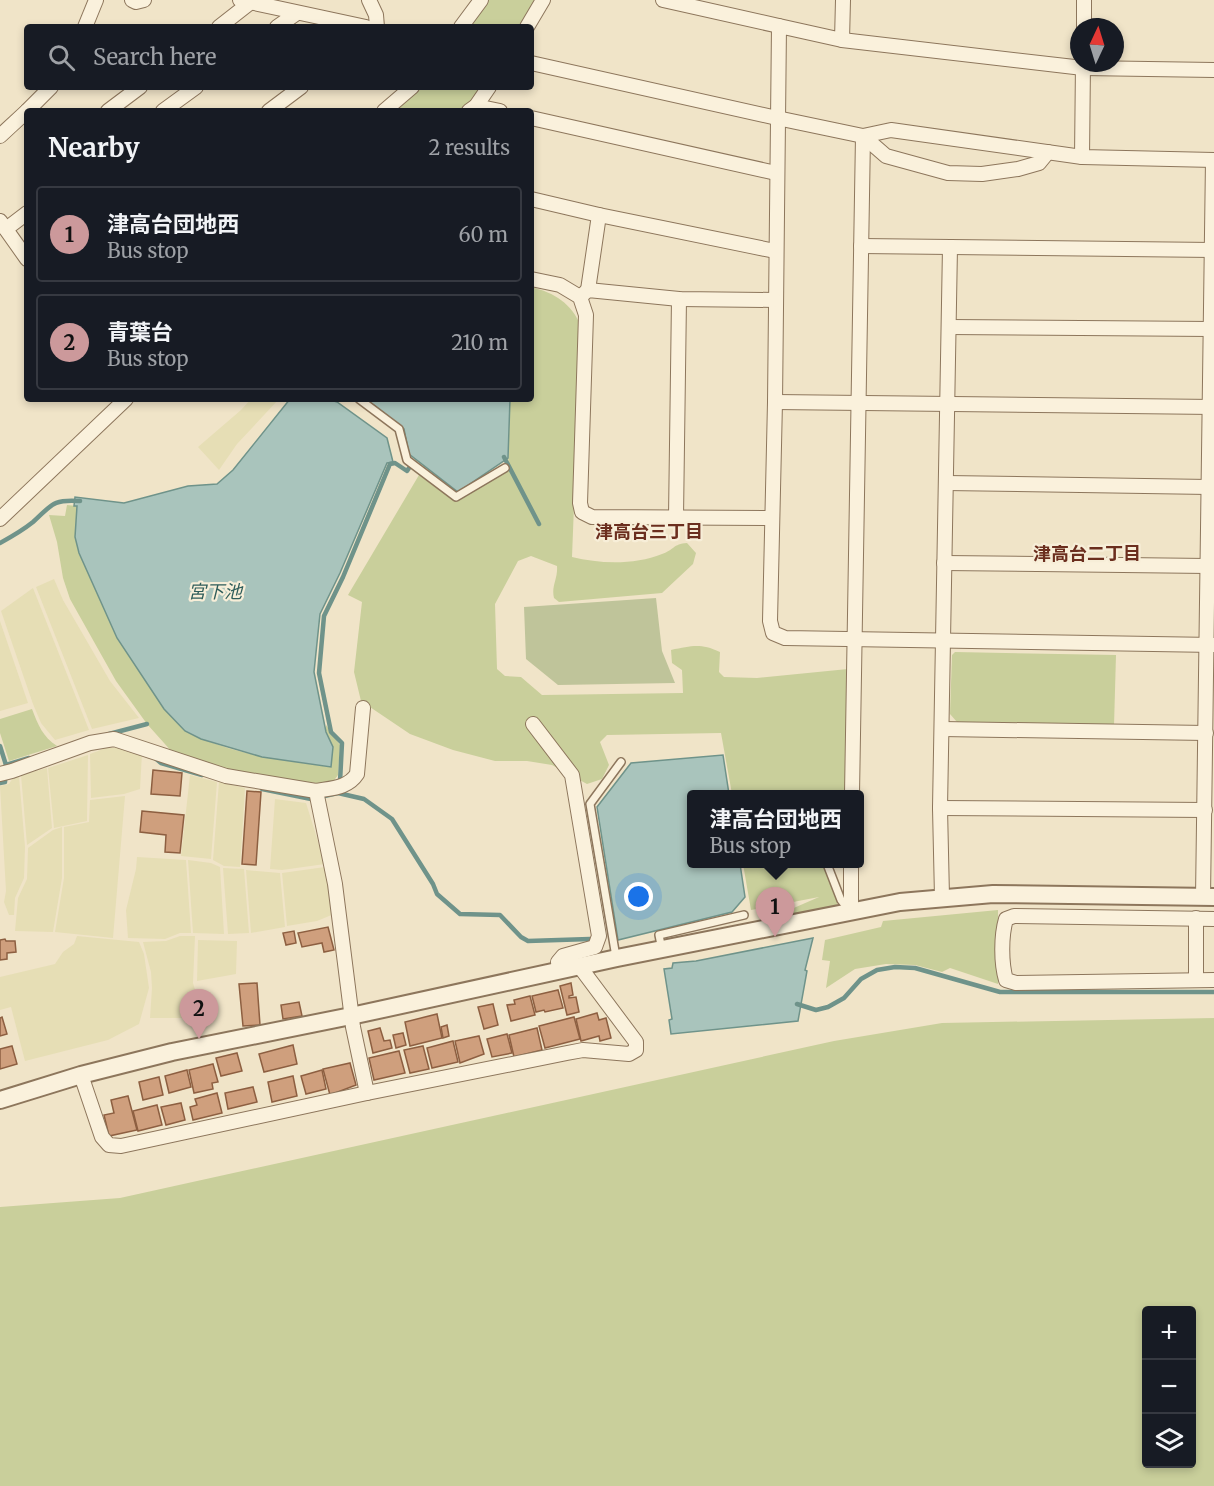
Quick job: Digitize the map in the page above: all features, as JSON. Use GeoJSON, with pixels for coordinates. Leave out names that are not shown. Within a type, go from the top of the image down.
{"type":"FeatureCollection","features":[{"type":"Feature","properties":{"kind":"street"},"geometry":{"type":"LineString","coordinates":[[86,24],[96,0]]}},
{"type":"Feature","properties":{"kind":"street"},"geometry":{"type":"LineString","coordinates":[[132,0],[136,2],[144,0]]}},
{"type":"Feature","properties":{"kind":"street"},"geometry":{"type":"LineString","coordinates":[[369,0],[376,15],[377,24]]}},
{"type":"Feature","properties":{"kind":"street"},"geometry":{"type":"LineString","coordinates":[[463,24],[481,0]]}},
{"type":"Feature","properties":{"kind":"street"},"geometry":{"type":"LineString","coordinates":[[529,24],[543,0]]}},
{"type":"Feature","properties":{"kind":"street"},"geometry":{"type":"LineString","coordinates":[[663,0],[842,40],[1070,64]]}},
{"type":"Feature","properties":{"kind":"street"},"geometry":{"type":"LineString","coordinates":[[842,40],[843,0]]}},
{"type":"Feature","properties":{"kind":"street"},"geometry":{"type":"LineString","coordinates":[[1084,0],[1084,18]]}},
{"type":"Feature","properties":{"kind":"street"},"geometry":{"type":"LineString","coordinates":[[223,24],[255,2],[351,24]]}},
{"type":"Feature","properties":{"kind":"street"},"geometry":{"type":"LineString","coordinates":[[281,24],[297,13]]}},
{"type":"Feature","properties":{"kind":"street"},"geometry":{"type":"LineString","coordinates":[[778,26],[774,300],[775,402],[770,621],[773,633],[785,638],[1211,645]]}},
{"type":"Feature","properties":{"kind":"street"},"geometry":{"type":"LineString","coordinates":[[0,1100],[172,1052],[351,1016],[616,958],[900,902],[942,897],[1055,894],[1209,897],[1205,810],[1211,645],[1208,566],[1212,407],[1213,160],[1082,157],[891,130],[862,136],[534,64]]}},
{"type":"Feature","properties":{"kind":"street"},"geometry":{"type":"LineString","coordinates":[[1124,67],[1214,70]]}},
{"type":"Feature","properties":{"kind":"street"},"geometry":{"type":"LineString","coordinates":[[1082,157],[1083,72]]}},
{"type":"Feature","properties":{"kind":"street"},"geometry":{"type":"LineString","coordinates":[[30,108],[48,90]]}},
{"type":"Feature","properties":{"kind":"street"},"geometry":{"type":"LineString","coordinates":[[112,108],[136,90]]}},
{"type":"Feature","properties":{"kind":"street"},"geometry":{"type":"LineString","coordinates":[[167,108],[192,90]]}},
{"type":"Feature","properties":{"kind":"street"},"geometry":{"type":"LineString","coordinates":[[273,108],[297,90]]}},
{"type":"Feature","properties":{"kind":"street"},"geometry":{"type":"LineString","coordinates":[[388,108],[408,90]]}},
{"type":"Feature","properties":{"kind":"street"},"geometry":{"type":"LineString","coordinates":[[472,108],[487,90]]}},
{"type":"Feature","properties":{"kind":"street"},"geometry":{"type":"LineString","coordinates":[[0,136],[24,114]]}},
{"type":"Feature","properties":{"kind":"street"},"geometry":{"type":"LineString","coordinates":[[534,119],[776,173]]}},
{"type":"Feature","properties":{"kind":"street"},"geometry":{"type":"LineString","coordinates":[[862,136],[886,156],[948,173],[982,174],[1018,169],[1039,163],[1048,152]]}},
{"type":"Feature","properties":{"kind":"street"},"geometry":{"type":"LineString","coordinates":[[852,790],[862,136]]}},
{"type":"Feature","properties":{"kind":"street"},"geometry":{"type":"LineString","coordinates":[[534,200],[776,250]]}},
{"type":"Feature","properties":{"kind":"street"},"geometry":{"type":"LineString","coordinates":[[24,214],[3,225],[24,255]]}},
{"type":"Feature","properties":{"kind":"street"},"geometry":{"type":"LineString","coordinates":[[599,215],[584,294],[586,315],[580,503],[582,512],[592,517],[772,518]]}},
{"type":"Feature","properties":{"kind":"street"},"geometry":{"type":"LineString","coordinates":[[861,246],[1213,250]]}},
{"type":"Feature","properties":{"kind":"street"},"geometry":{"type":"LineString","coordinates":[[942,897],[940,808],[950,247]]}},
{"type":"Feature","properties":{"kind":"street"},"geometry":{"type":"LineString","coordinates":[[534,280],[560,285],[584,294],[679,299],[774,300]]}},
{"type":"Feature","properties":{"kind":"street"},"geometry":{"type":"LineString","coordinates":[[676,517],[679,299]]}},
{"type":"Feature","properties":{"kind":"street"},"geometry":{"type":"LineString","coordinates":[[948,327],[1211,328]]}},
{"type":"Feature","properties":{"kind":"street"},"geometry":{"type":"LineString","coordinates":[[0,519],[123,402]]}},
{"type":"Feature","properties":{"kind":"street"},"geometry":{"type":"LineString","coordinates":[[775,402],[1212,407]]}},
{"type":"Feature","properties":{"kind":"street"},"geometry":{"type":"LineString","coordinates":[[946,483],[1209,487]]}},
{"type":"Feature","properties":{"kind":"street"},"geometry":{"type":"LineString","coordinates":[[944,563],[1208,566]]}},
{"type":"Feature","properties":{"kind":"street"},"geometry":{"type":"LineString","coordinates":[[5,773],[90,743],[114,739],[226,776],[317,795],[352,782],[357,774],[363,708]]}},
{"type":"Feature","properties":{"kind":"street"},"geometry":{"type":"LineString","coordinates":[[533,724],[572,776],[599,936],[595,946],[563,956],[558,962],[559,971]]}},
{"type":"Feature","properties":{"kind":"street"},"geometry":{"type":"LineString","coordinates":[[942,729],[1206,733]]}},
{"type":"Feature","properties":{"kind":"street"},"geometry":{"type":"LineString","coordinates":[[317,795],[335,884],[351,1016],[367,1093]]}},
{"type":"Feature","properties":{"kind":"street"},"geometry":{"type":"LineString","coordinates":[[940,808],[1205,810]]}},
{"type":"Feature","properties":{"kind":"street"},"geometry":{"type":"LineString","coordinates":[[851,868],[851,912]]}},
{"type":"Feature","properties":{"kind":"street"},"geometry":{"type":"LineString","coordinates":[[1214,919],[1014,916],[1006,919],[1004,926],[1003,970],[1006,980],[1016,982],[1214,980]]}},
{"type":"Feature","properties":{"kind":"street"},"geometry":{"type":"LineString","coordinates":[[1196,918],[1196,980]]}},
{"type":"Feature","properties":{"kind":"street"},"geometry":{"type":"LineString","coordinates":[[81,1076],[102,1137],[109,1145],[121,1146],[367,1093],[583,1050],[628,1054],[636,1050],[636,1042],[580,967]]}},
{"type":"Feature","properties":{"kind":"lane"},"geometry":{"type":"LineString","coordinates":[[363,402],[399,429],[407,459],[456,497],[505,468]]}},
{"type":"Feature","properties":{"kind":"lane"},"geometry":{"type":"LineString","coordinates":[[616,958],[590,804],[621,762]]}},
{"type":"Feature","properties":{"kind":"lane"},"geometry":{"type":"LineString","coordinates":[[829,868],[842,900],[851,912]]}},
{"type":"Feature","properties":{"kind":"lane"},"geometry":{"type":"LineString","coordinates":[[662,950],[659,935],[744,915]]}},
{"type":"Feature","properties":{"kind":"shaded area"},"geometry":{"type":"Polygon","coordinates":[[[248,402],[276,402],[237,444],[219,470],[198,447],[248,402]]]}},
{"type":"Feature","properties":{"kind":"shaded area"},"geometry":{"type":"Polygon","coordinates":[[[54,579],[63,600],[110,681],[139,718],[92,729],[36,587],[54,579]]]}},
{"type":"Feature","properties":{"kind":"shaded area"},"geometry":{"type":"Polygon","coordinates":[[[33,588],[89,730],[55,740],[41,723],[33,704],[1,611],[33,588]]]}},
{"type":"Feature","properties":{"kind":"shaded area"},"geometry":{"type":"Polygon","coordinates":[[[0,621],[28,703],[0,711],[0,621]]]}},
{"type":"Feature","properties":{"kind":"shaded area"},"geometry":{"type":"Polygon","coordinates":[[[106,748],[123,748],[142,753],[140,789],[124,794],[91,798],[90,754],[106,748]]]}},
{"type":"Feature","properties":{"kind":"shaded area"},"geometry":{"type":"Polygon","coordinates":[[[88,755],[87,821],[54,828],[48,768],[88,755]]]}},
{"type":"Feature","properties":{"kind":"shaded area"},"geometry":{"type":"Polygon","coordinates":[[[47,768],[52,828],[27,845],[21,775],[47,768]]]}},
{"type":"Feature","properties":{"kind":"shaded area"},"geometry":{"type":"Polygon","coordinates":[[[190,775],[217,782],[211,859],[181,856],[190,775]]]}},
{"type":"Feature","properties":{"kind":"shaded area"},"geometry":{"type":"Polygon","coordinates":[[[19,776],[25,847],[24,878],[15,898],[14,915],[9,915],[4,902],[6,891],[0,786],[9,784],[13,778],[19,776]]]}},
{"type":"Feature","properties":{"kind":"shaded area"},"geometry":{"type":"Polygon","coordinates":[[[219,782],[245,788],[240,867],[224,866],[213,860],[219,782]]]}},
{"type":"Feature","properties":{"kind":"shaded area"},"geometry":{"type":"Polygon","coordinates":[[[125,796],[113,938],[55,932],[64,878],[64,827],[89,822],[90,800],[125,796]]]}},
{"type":"Feature","properties":{"kind":"shaded area"},"geometry":{"type":"Polygon","coordinates":[[[275,799],[306,803],[325,864],[282,870],[270,869],[275,799]]]}},
{"type":"Feature","properties":{"kind":"shaded area"},"geometry":{"type":"Polygon","coordinates":[[[62,827],[62,878],[53,932],[15,931],[18,898],[27,879],[28,848],[53,830],[62,827]]]}},
{"type":"Feature","properties":{"kind":"shaded area"},"geometry":{"type":"Polygon","coordinates":[[[137,857],[186,860],[191,933],[180,933],[165,939],[128,938],[126,910],[137,857]]]}},
{"type":"Feature","properties":{"kind":"shaded area"},"geometry":{"type":"Polygon","coordinates":[[[188,860],[211,863],[220,867],[224,934],[193,933],[188,860]]]}},
{"type":"Feature","properties":{"kind":"shaded area"},"geometry":{"type":"Polygon","coordinates":[[[325,867],[334,914],[317,921],[287,926],[282,873],[325,867]]]}},
{"type":"Feature","properties":{"kind":"shaded area"},"geometry":{"type":"Polygon","coordinates":[[[223,868],[244,869],[249,933],[228,934],[223,868]]]}},
{"type":"Feature","properties":{"kind":"shaded area"},"geometry":{"type":"Polygon","coordinates":[[[246,870],[280,873],[285,927],[251,933],[246,870]]]}},
{"type":"Feature","properties":{"kind":"shaded area"},"geometry":{"type":"Polygon","coordinates":[[[77,936],[139,942],[144,954],[149,988],[139,1024],[108,1040],[25,1061],[11,1007],[0,1010],[0,977],[55,964],[63,952],[74,944],[77,936]]]}},
{"type":"Feature","properties":{"kind":"shaded area"},"geometry":{"type":"Polygon","coordinates":[[[180,936],[195,936],[193,983],[200,1006],[189,1018],[150,1018],[151,972],[143,942],[166,941],[180,936]]]}},
{"type":"Feature","properties":{"kind":"shaded area"},"geometry":{"type":"Polygon","coordinates":[[[198,940],[237,941],[236,974],[197,981],[198,940]]]}},
{"type":"Feature","properties":{"kind":"green space"},"geometry":{"type":"Polygon","coordinates":[[[487,0],[538,0],[524,24],[473,24],[487,0]]]}},
{"type":"Feature","properties":{"kind":"green space"},"geometry":{"type":"Polygon","coordinates":[[[416,90],[482,90],[466,108],[395,108],[416,90]]]}},
{"type":"Feature","properties":{"kind":"green space"},"geometry":{"type":"Polygon","coordinates":[[[534,288],[548,292],[561,300],[572,311],[581,326],[572,557],[594,561],[629,562],[652,558],[687,543],[696,553],[693,564],[662,593],[559,602],[553,594],[557,566],[531,556],[518,561],[495,604],[497,669],[505,676],[521,677],[542,695],[683,693],[682,670],[672,663],[671,650],[701,646],[720,652],[719,672],[724,677],[757,678],[848,669],[845,790],[731,790],[721,733],[607,735],[600,742],[609,765],[602,779],[587,784],[552,765],[527,761],[495,761],[453,750],[410,734],[361,701],[354,672],[362,602],[348,595],[419,475],[456,502],[508,471],[510,402],[534,402],[534,288]]]}},
{"type":"Feature","properties":{"kind":"green space"},"geometry":{"type":"Polygon","coordinates":[[[67,505],[77,506],[75,537],[185,731],[238,751],[330,767],[333,747],[326,732],[326,725],[340,745],[338,775],[333,782],[316,783],[228,771],[173,753],[147,724],[116,681],[70,599],[49,515],[65,516],[67,505]]]}},
{"type":"Feature","properties":{"kind":"green space"},"geometry":{"type":"Polygon","coordinates":[[[656,598],[662,651],[675,683],[558,685],[526,659],[524,607],[656,598]]]}},
{"type":"Feature","properties":{"kind":"green space"},"geometry":{"type":"Polygon","coordinates":[[[955,652],[1116,655],[1114,726],[957,722],[950,714],[952,655],[955,652]]]}},
{"type":"Feature","properties":{"kind":"green space"},"geometry":{"type":"Polygon","coordinates":[[[32,709],[48,739],[57,746],[9,761],[0,733],[0,719],[32,709]]]}},
{"type":"Feature","properties":{"kind":"green space"},"geometry":{"type":"Polygon","coordinates":[[[744,868],[825,868],[838,902],[836,906],[764,921],[819,897],[751,910],[744,868]]]}},
{"type":"Feature","properties":{"kind":"green space"},"geometry":{"type":"Polygon","coordinates":[[[998,910],[998,984],[950,968],[942,972],[915,965],[886,964],[855,969],[826,988],[830,961],[822,960],[825,940],[881,927],[883,921],[998,910]]]}},
{"type":"Feature","properties":{"kind":"green space"},"geometry":{"type":"Polygon","coordinates":[[[1214,1018],[1214,1486],[0,1486],[0,1207],[120,1198],[834,1041],[942,1023],[1214,1018]]]}},
{"type":"Feature","properties":{"kind":"water","name":"宮下池"},"geometry":{"type":"Polygon","coordinates":[[[288,402],[337,402],[387,438],[393,462],[387,463],[320,614],[314,672],[326,732],[333,747],[331,767],[262,757],[201,739],[185,731],[164,709],[117,638],[79,553],[75,537],[77,506],[74,506],[75,497],[124,503],[188,486],[217,484],[233,470],[288,402]]]}},
{"type":"Feature","properties":{"kind":"water"},"geometry":{"type":"Polygon","coordinates":[[[370,402],[510,402],[508,458],[458,492],[409,454],[404,429],[370,402]]]}},
{"type":"Feature","properties":{"kind":"water"},"geometry":{"type":"Polygon","coordinates":[[[723,755],[728,790],[687,790],[687,868],[741,868],[745,897],[732,912],[618,940],[597,807],[631,763],[723,755]]]}},
{"type":"Feature","properties":{"kind":"water"},"geometry":{"type":"Polygon","coordinates":[[[813,938],[805,970],[807,971],[798,1021],[671,1034],[669,1020],[672,1019],[664,969],[672,968],[673,963],[696,961],[813,938]]]}},
{"type":"Feature","properties":{"kind":"building"},"geometry":{"type":"Polygon","coordinates":[[[153,770],[182,773],[180,796],[151,794],[153,770]]]}},
{"type":"Feature","properties":{"kind":"building"},"geometry":{"type":"Polygon","coordinates":[[[247,791],[261,792],[256,865],[242,864],[247,791]]]}},
{"type":"Feature","properties":{"kind":"building"},"geometry":{"type":"Polygon","coordinates":[[[142,811],[184,815],[180,853],[165,852],[166,835],[140,832],[142,811]]]}},
{"type":"Feature","properties":{"kind":"building"},"geometry":{"type":"Polygon","coordinates":[[[328,927],[334,950],[324,952],[322,943],[302,947],[298,933],[328,927]]]}},
{"type":"Feature","properties":{"kind":"building"},"geometry":{"type":"Polygon","coordinates":[[[294,931],[296,943],[286,945],[283,933],[294,931]]]}},
{"type":"Feature","properties":{"kind":"building"},"geometry":{"type":"Polygon","coordinates":[[[0,940],[15,941],[16,952],[7,953],[7,959],[0,960],[0,940]]]}},
{"type":"Feature","properties":{"kind":"building"},"geometry":{"type":"Polygon","coordinates":[[[257,983],[260,1025],[243,1026],[239,984],[257,983]]]}},
{"type":"Feature","properties":{"kind":"building"},"geometry":{"type":"Polygon","coordinates":[[[571,983],[573,995],[569,998],[576,997],[579,1012],[567,1015],[560,986],[571,983]]]}},
{"type":"Feature","properties":{"kind":"building"},"geometry":{"type":"Polygon","coordinates":[[[558,990],[563,1008],[536,1012],[532,996],[558,990]]]}},
{"type":"Feature","properties":{"kind":"building"},"geometry":{"type":"Polygon","coordinates":[[[530,996],[535,1015],[511,1021],[507,1005],[515,1004],[514,1000],[530,996]]]}},
{"type":"Feature","properties":{"kind":"building"},"geometry":{"type":"Polygon","coordinates":[[[299,1002],[302,1016],[283,1019],[281,1005],[299,1002]]]}},
{"type":"Feature","properties":{"kind":"building"},"geometry":{"type":"Polygon","coordinates":[[[493,1004],[498,1025],[484,1029],[478,1007],[493,1004]]]}},
{"type":"Feature","properties":{"kind":"building"},"geometry":{"type":"Polygon","coordinates":[[[597,1013],[599,1020],[606,1018],[611,1038],[600,1041],[599,1036],[581,1041],[576,1019],[597,1013]]]}},
{"type":"Feature","properties":{"kind":"building"},"geometry":{"type":"Polygon","coordinates":[[[437,1014],[442,1038],[410,1046],[405,1022],[437,1014]]]}},
{"type":"Feature","properties":{"kind":"building"},"geometry":{"type":"Polygon","coordinates":[[[2,1017],[7,1034],[0,1036],[0,1018],[2,1017]]]}},
{"type":"Feature","properties":{"kind":"building"},"geometry":{"type":"Polygon","coordinates":[[[574,1017],[580,1039],[545,1048],[539,1026],[574,1017]]]}},
{"type":"Feature","properties":{"kind":"building"},"geometry":{"type":"Polygon","coordinates":[[[447,1025],[449,1036],[443,1038],[441,1027],[447,1025]]]}},
{"type":"Feature","properties":{"kind":"building"},"geometry":{"type":"Polygon","coordinates":[[[380,1028],[384,1041],[390,1040],[392,1048],[373,1053],[368,1031],[380,1028]]]}},
{"type":"Feature","properties":{"kind":"building"},"geometry":{"type":"Polygon","coordinates":[[[537,1028],[542,1050],[514,1057],[509,1035],[537,1028]]]}},
{"type":"Feature","properties":{"kind":"building"},"geometry":{"type":"Polygon","coordinates":[[[403,1033],[406,1045],[396,1048],[393,1035],[403,1033]]]}},
{"type":"Feature","properties":{"kind":"building"},"geometry":{"type":"Polygon","coordinates":[[[507,1034],[512,1053],[492,1057],[487,1039],[507,1034]]]}},
{"type":"Feature","properties":{"kind":"building"},"geometry":{"type":"Polygon","coordinates":[[[479,1036],[484,1054],[460,1063],[455,1041],[479,1036]]]}},
{"type":"Feature","properties":{"kind":"building"},"geometry":{"type":"Polygon","coordinates":[[[453,1041],[458,1062],[432,1068],[427,1048],[453,1041]]]}},
{"type":"Feature","properties":{"kind":"building"},"geometry":{"type":"Polygon","coordinates":[[[293,1045],[297,1064],[264,1072],[259,1054],[293,1045]]]}},
{"type":"Feature","properties":{"kind":"building"},"geometry":{"type":"Polygon","coordinates":[[[12,1046],[17,1064],[0,1069],[0,1049],[12,1046]]]}},
{"type":"Feature","properties":{"kind":"building"},"geometry":{"type":"Polygon","coordinates":[[[423,1046],[429,1069],[410,1073],[404,1050],[423,1046]]]}},
{"type":"Feature","properties":{"kind":"building"},"geometry":{"type":"Polygon","coordinates":[[[399,1051],[405,1073],[374,1080],[369,1058],[399,1051]]]}},
{"type":"Feature","properties":{"kind":"building"},"geometry":{"type":"Polygon","coordinates":[[[237,1053],[242,1071],[221,1076],[216,1058],[237,1053]]]}},
{"type":"Feature","properties":{"kind":"building"},"geometry":{"type":"Polygon","coordinates":[[[350,1063],[356,1085],[330,1095],[323,1069],[350,1063]]]}},
{"type":"Feature","properties":{"kind":"building"},"geometry":{"type":"Polygon","coordinates":[[[213,1064],[218,1082],[212,1083],[213,1089],[194,1093],[189,1070],[213,1064]]]}},
{"type":"Feature","properties":{"kind":"building"},"geometry":{"type":"Polygon","coordinates":[[[187,1070],[191,1087],[169,1093],[165,1076],[187,1070]]]}},
{"type":"Feature","properties":{"kind":"building"},"geometry":{"type":"Polygon","coordinates":[[[322,1070],[326,1089],[306,1094],[301,1076],[322,1070]]]}},
{"type":"Feature","properties":{"kind":"building"},"geometry":{"type":"Polygon","coordinates":[[[293,1076],[297,1096],[272,1102],[268,1082],[293,1076]]]}},
{"type":"Feature","properties":{"kind":"building"},"geometry":{"type":"Polygon","coordinates":[[[159,1077],[163,1095],[143,1100],[139,1082],[159,1077]]]}},
{"type":"Feature","properties":{"kind":"building"},"geometry":{"type":"Polygon","coordinates":[[[253,1087],[257,1102],[228,1109],[225,1093],[253,1087]]]}},
{"type":"Feature","properties":{"kind":"building"},"geometry":{"type":"Polygon","coordinates":[[[217,1093],[222,1113],[193,1120],[190,1107],[197,1105],[195,1099],[217,1093]]]}},
{"type":"Feature","properties":{"kind":"building"},"geometry":{"type":"Polygon","coordinates":[[[128,1096],[137,1130],[109,1136],[104,1115],[114,1113],[111,1100],[128,1096]]]}},
{"type":"Feature","properties":{"kind":"building"},"geometry":{"type":"Polygon","coordinates":[[[181,1103],[185,1120],[166,1125],[161,1107],[181,1103]]]}},
{"type":"Feature","properties":{"kind":"building"},"geometry":{"type":"Polygon","coordinates":[[[157,1105],[162,1125],[138,1131],[133,1111],[157,1105]]]}},
{"type":"Feature","properties":{"kind":"waterway"},"geometry":{"type":"LineString","coordinates":[[504,457],[539,524]]}},
{"type":"Feature","properties":{"kind":"waterway"},"geometry":{"type":"LineString","coordinates":[[340,782],[342,743],[331,732],[319,673],[324,616],[343,577],[390,464],[395,463],[407,471],[409,468]]}},
{"type":"Feature","properties":{"kind":"waterway"},"geometry":{"type":"LineString","coordinates":[[0,543],[29,525],[53,504],[80,501]]}},
{"type":"Feature","properties":{"kind":"waterway"},"geometry":{"type":"LineString","coordinates":[[109,734],[147,724]]}},
{"type":"Feature","properties":{"kind":"waterway"},"geometry":{"type":"LineString","coordinates":[[0,746],[6,765]]}},
{"type":"Feature","properties":{"kind":"waterway"},"geometry":{"type":"LineString","coordinates":[[0,783],[5,782],[6,765],[29,758]]}},
{"type":"Feature","properties":{"kind":"waterway"},"geometry":{"type":"LineString","coordinates":[[155,758],[161,763],[202,775]]}},
{"type":"Feature","properties":{"kind":"waterway"},"geometry":{"type":"LineString","coordinates":[[262,789],[311,799],[338,793],[364,799],[392,819],[437,894],[460,914],[500,915],[521,937],[528,941],[590,939]]}},
{"type":"Feature","properties":{"kind":"waterway"},"geometry":{"type":"LineString","coordinates":[[797,1004],[816,1010],[828,1007],[844,998],[861,979],[877,970],[895,967],[915,968],[1000,992],[1214,992]]}},
{"type":"Feature","properties":{"kind":"place","name":"津高台団地西"},"geometry":{"type":"Point","coordinates":[775,937]}},
{"type":"Feature","properties":{"kind":"place","name":"青葉台"},"geometry":{"type":"Point","coordinates":[199,1039]}},
{"type":"Feature","properties":{"kind":"district","name":"津高台三丁目"},"geometry":{"type":"Point","coordinates":[649,532]}},
{"type":"Feature","properties":{"kind":"district","name":"津高台二丁目"},"geometry":{"type":"Point","coordinates":[1087,554]}}]}
